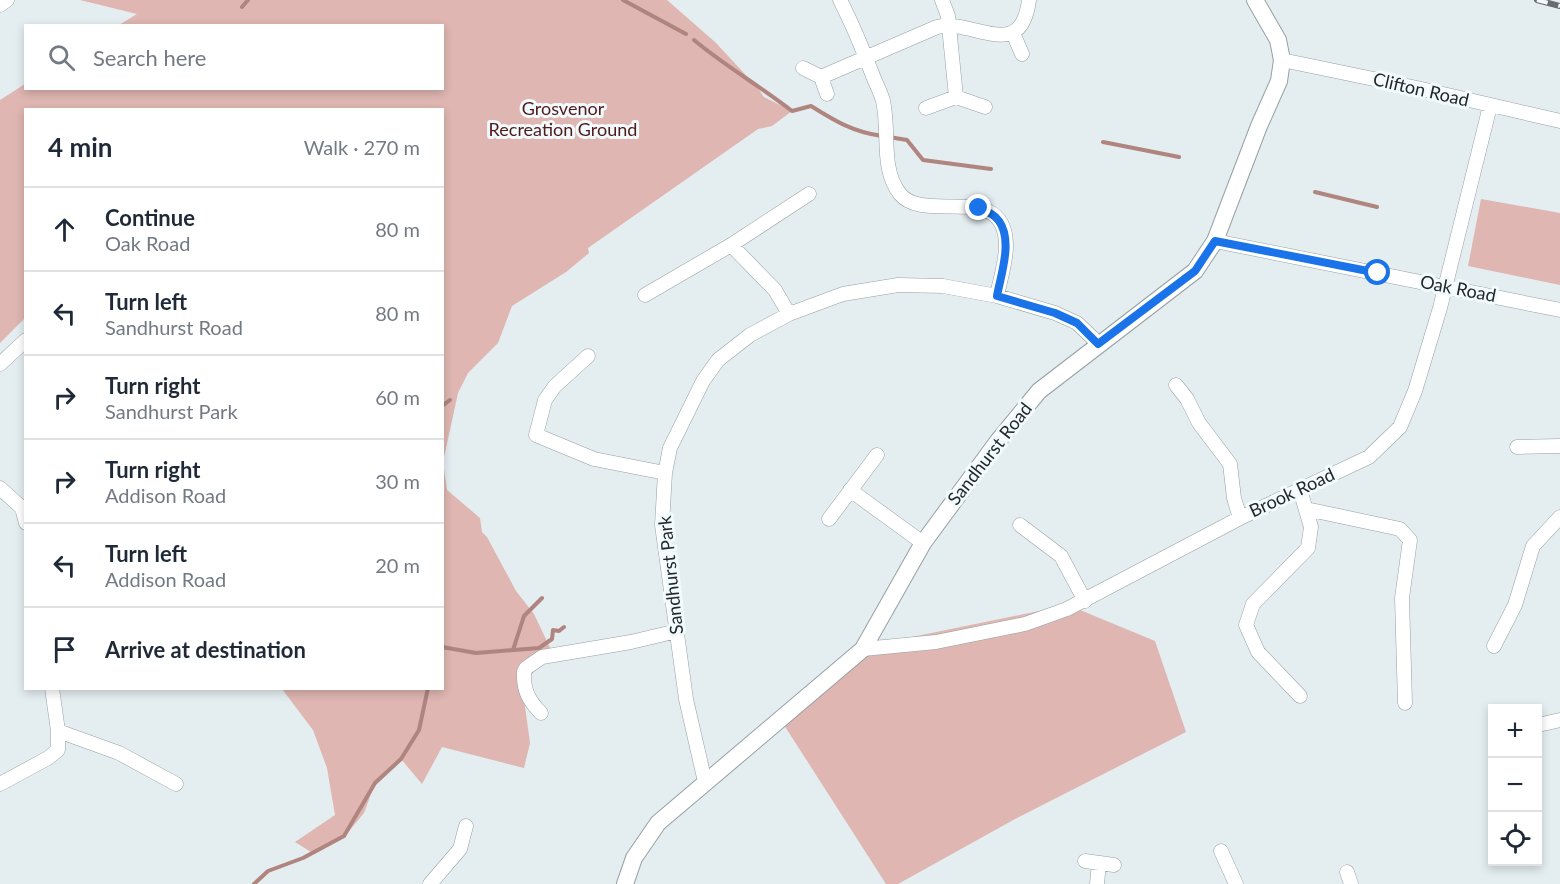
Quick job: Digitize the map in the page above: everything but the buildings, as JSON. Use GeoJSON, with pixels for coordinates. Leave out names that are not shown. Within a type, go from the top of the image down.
{"type":"FeatureCollection","features":[{"type":"Feature","properties":{"kind":"street"},"geometry":{"type":"LineString","coordinates":[[0,5],[8,0]]}},
{"type":"Feature","properties":{"kind":"street"},"geometry":{"type":"LineString","coordinates":[[840,0],[867,58],[883,102],[889,169],[894,186],[904,200],[925,207],[979,208],[990,213],[999,221],[1006,246],[997,296]]}},
{"type":"Feature","properties":{"kind":"street"},"geometry":{"type":"LineString","coordinates":[[942,0],[949,24],[956,97]]}},
{"type":"Feature","properties":{"kind":"street"},"geometry":{"type":"LineString","coordinates":[[821,77],[937,27],[949,24],[999,36],[1013,33],[1021,25],[1028,10],[1029,0]]}},
{"type":"Feature","properties":{"kind":"street","name":"Sandhurst Road"},"geometry":{"type":"LineString","coordinates":[[625,884],[634,858],[658,823],[863,649],[923,543],[998,441],[1039,391],[1195,271],[1215,241],[1259,126],[1279,81],[1282,60],[1278,40],[1255,0]]}},
{"type":"Feature","properties":{"kind":"street"},"geometry":{"type":"LineString","coordinates":[[1013,33],[1022,54]]}},
{"type":"Feature","properties":{"kind":"street","name":"Clifton Road"},"geometry":{"type":"LineString","coordinates":[[1282,60],[1560,121]]}},
{"type":"Feature","properties":{"kind":"street"},"geometry":{"type":"LineString","coordinates":[[802,68],[821,77],[827,94]]}},
{"type":"Feature","properties":{"kind":"street"},"geometry":{"type":"LineString","coordinates":[[926,108],[956,97],[985,107]]}},
{"type":"Feature","properties":{"kind":"street","name":"Brook Road"},"geometry":{"type":"LineString","coordinates":[[863,649],[936,642],[1025,624],[1068,609],[1240,518],[1369,457],[1400,427],[1415,391],[1445,286],[1490,106]]}},
{"type":"Feature","properties":{"kind":"street"},"geometry":{"type":"LineString","coordinates":[[645,295],[730,245],[809,194]]}},
{"type":"Feature","properties":{"kind":"street","name":"Oak Road"},"geometry":{"type":"LineString","coordinates":[[1215,241],[1560,310]]}},
{"type":"Feature","properties":{"kind":"street"},"geometry":{"type":"LineString","coordinates":[[730,245],[775,290],[789,314]]}},
{"type":"Feature","properties":{"kind":"street","name":"Sandhurst Park"},"geometry":{"type":"LineString","coordinates":[[705,782],[686,699],[662,525],[664,473],[670,448],[703,381],[718,360],[750,335],[789,314],[843,294],[898,285],[943,286],[997,296],[1055,313],[1077,323],[1098,344]]}},
{"type":"Feature","properties":{"kind":"street"},"geometry":{"type":"LineString","coordinates":[[0,364],[24,342]]}},
{"type":"Feature","properties":{"kind":"street"},"geometry":{"type":"LineString","coordinates":[[588,356],[555,386],[545,400],[536,435],[594,459],[664,473]]}},
{"type":"Feature","properties":{"kind":"street"},"geometry":{"type":"LineString","coordinates":[[1176,385],[1187,399],[1199,423],[1230,464],[1234,498],[1240,518]]}},
{"type":"Feature","properties":{"kind":"street"},"geometry":{"type":"LineString","coordinates":[[1517,447],[1560,446]]}},
{"type":"Feature","properties":{"kind":"street"},"geometry":{"type":"LineString","coordinates":[[829,519],[877,455]]}},
{"type":"Feature","properties":{"kind":"street"},"geometry":{"type":"LineString","coordinates":[[0,488],[22,508],[24,516]]}},
{"type":"Feature","properties":{"kind":"street"},"geometry":{"type":"LineString","coordinates":[[1300,489],[1311,527],[1308,548],[1253,604],[1246,625],[1258,652],[1300,696]]}},
{"type":"Feature","properties":{"kind":"street"},"geometry":{"type":"LineString","coordinates":[[850,490],[923,543]]}},
{"type":"Feature","properties":{"kind":"street"},"geometry":{"type":"LineString","coordinates":[[1306,509],[1400,530],[1410,540],[1402,598],[1405,703]]}},
{"type":"Feature","properties":{"kind":"street"},"geometry":{"type":"LineString","coordinates":[[1494,646],[1515,605],[1533,546],[1560,517]]}},
{"type":"Feature","properties":{"kind":"street"},"geometry":{"type":"LineString","coordinates":[[1020,525],[1061,556],[1085,601]]}},
{"type":"Feature","properties":{"kind":"street"},"geometry":{"type":"LineString","coordinates":[[541,713],[529,700],[526,692],[524,672],[533,662],[555,654],[631,642],[677,631]]}},
{"type":"Feature","properties":{"kind":"street"},"geometry":{"type":"LineString","coordinates":[[0,784],[48,758],[58,750],[58,732],[51,690]]}},
{"type":"Feature","properties":{"kind":"street"},"geometry":{"type":"LineString","coordinates":[[1542,724],[1560,720]]}},
{"type":"Feature","properties":{"kind":"street"},"geometry":{"type":"LineString","coordinates":[[58,732],[118,753],[176,784]]}},
{"type":"Feature","properties":{"kind":"street"},"geometry":{"type":"LineString","coordinates":[[430,884],[460,849],[466,826]]}},
{"type":"Feature","properties":{"kind":"street"},"geometry":{"type":"LineString","coordinates":[[1221,850],[1236,884]]}},
{"type":"Feature","properties":{"kind":"street"},"geometry":{"type":"LineString","coordinates":[[1097,884],[1092,862],[1114,865]]}},
{"type":"Feature","properties":{"kind":"green space","name":"Grosvenor Recreation Ground"},"geometry":{"type":"Polygon","coordinates":[[[80,0],[667,0],[715,42],[764,97],[792,111],[772,126],[758,129],[588,248],[589,253],[566,272],[512,306],[498,343],[468,373],[458,393],[444,457],[444,108],[24,108],[24,319],[0,343],[0,100],[24,85],[24,90],[444,90],[444,24],[121,24],[137,14],[80,0]]]}},
{"type":"Feature","properties":{"kind":"green space"},"geometry":{"type":"Polygon","coordinates":[[[1481,199],[1560,213],[1560,285],[1468,266],[1481,199]]]}},
{"type":"Feature","properties":{"kind":"green space","name":"Grosvenor Recreation Ground"},"geometry":{"type":"Polygon","coordinates":[[[444,469],[447,490],[480,518],[482,532],[487,537],[516,591],[534,614],[552,652],[522,685],[530,743],[524,768],[442,747],[422,784],[401,759],[375,783],[364,813],[345,836],[314,854],[295,842],[335,815],[327,768],[313,730],[283,690],[444,690],[444,469]]]}},
{"type":"Feature","properties":{"kind":"green space"},"geometry":{"type":"Polygon","coordinates":[[[1068,605],[1155,641],[1186,732],[1015,819],[898,884],[886,884],[784,725],[873,645],[1068,605]]]}},
{"type":"Feature","properties":{"kind":"waterway"},"geometry":{"type":"LineString","coordinates":[[242,7],[248,0]]}},
{"type":"Feature","properties":{"kind":"waterway"},"geometry":{"type":"LineString","coordinates":[[623,0],[686,34]]}},
{"type":"Feature","properties":{"kind":"waterway"},"geometry":{"type":"LineString","coordinates":[[694,40],[792,111],[811,106],[845,125],[862,132],[882,136]]}},
{"type":"Feature","properties":{"kind":"waterway"},"geometry":{"type":"LineString","coordinates":[[889,137],[907,140],[923,160],[991,169]]}},
{"type":"Feature","properties":{"kind":"waterway"},"geometry":{"type":"LineString","coordinates":[[1103,142],[1179,157]]}},
{"type":"Feature","properties":{"kind":"waterway"},"geometry":{"type":"LineString","coordinates":[[1315,192],[1377,207]]}},
{"type":"Feature","properties":{"kind":"waterway"},"geometry":{"type":"LineString","coordinates":[[444,404],[450,400]]}},
{"type":"Feature","properties":{"kind":"waterway"},"geometry":{"type":"LineString","coordinates":[[513,650],[524,616],[542,598]]}},
{"type":"Feature","properties":{"kind":"waterway"},"geometry":{"type":"LineString","coordinates":[[444,647],[476,653],[539,648],[552,639],[553,630],[559,631],[564,627]]}},
{"type":"Feature","properties":{"kind":"waterway"},"geometry":{"type":"LineString","coordinates":[[254,884],[268,871],[303,858],[344,836],[375,783],[401,759],[419,730],[428,690]]}},
{"type":"Feature","properties":{"kind":"railway"},"geometry":{"type":"LineString","coordinates":[[1537,0],[1560,6]]}},
{"type":"Feature","properties":{"kind":"route"},"geometry":{"type":"LineString","coordinates":[[979,208],[990,213],[999,221],[1004,233],[1006,246],[997,296],[1055,313],[1077,323],[1098,344],[1195,271],[1215,241],[1378,273]]}}]}
